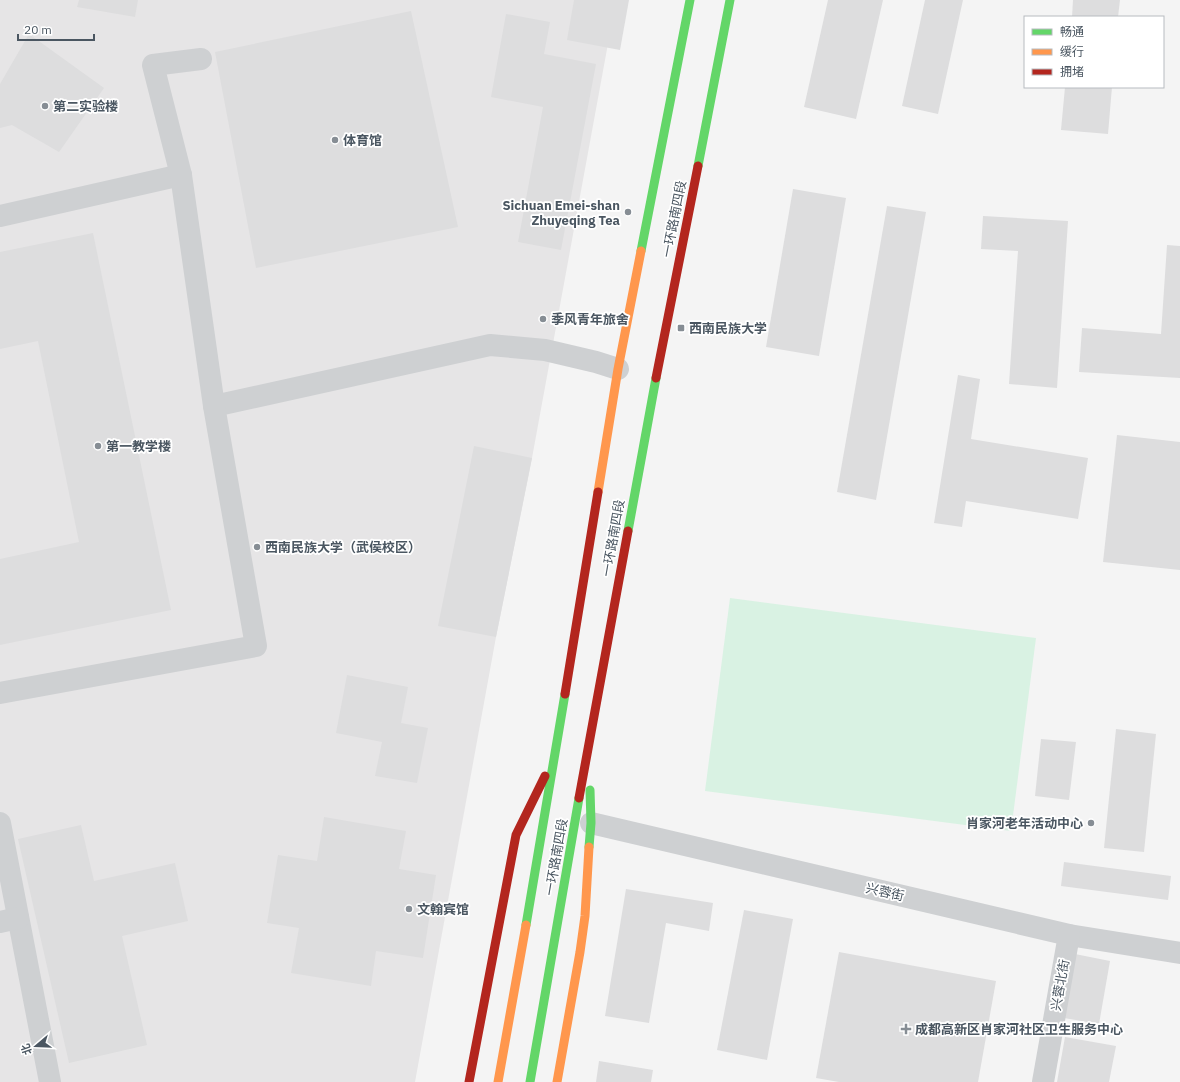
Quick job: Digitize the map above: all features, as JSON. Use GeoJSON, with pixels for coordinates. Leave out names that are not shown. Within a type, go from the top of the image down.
{"type":"FeatureCollection","features":[{"type":"Feature","properties":{"kind":"main road","name":"一环路南四段"},"geometry":{"type":"LineString","coordinates":[[498,1082],[556,752],[618,369],[690,0]]}},
{"type":"Feature","properties":{"kind":"main road","name":"一环路南四段"},"geometry":{"type":"LineString","coordinates":[[530,1082],[575,822],[653,394],[730,0]]}},
{"type":"Feature","properties":{"kind":"main road"},"geometry":{"type":"LineString","coordinates":[[557,1082],[585,916],[591,823],[589,747]]}},
{"type":"Feature","properties":{"kind":"main road"},"geometry":{"type":"LineString","coordinates":[[468,1082],[516,834],[556,752]]}},
{"type":"Feature","properties":{"kind":"street"},"geometry":{"type":"LineString","coordinates":[[0,693],[256,646],[214,406],[181,176],[153,65],[201,59]]}},
{"type":"Feature","properties":{"kind":"street"},"geometry":{"type":"LineString","coordinates":[[0,216],[181,176]]}},
{"type":"Feature","properties":{"kind":"street"},"geometry":{"type":"LineString","coordinates":[[214,406],[490,345],[545,350],[596,362],[618,369]]}},
{"type":"Feature","properties":{"kind":"street"},"geometry":{"type":"LineString","coordinates":[[0,823],[9,920],[50,1082]]}},
{"type":"Feature","properties":{"kind":"street","name":"兴蓉街"},"geometry":{"type":"LineString","coordinates":[[591,823],[1069,935],[1180,953]]}},
{"type":"Feature","properties":{"kind":"street","name":"兴蓉北街"},"geometry":{"type":"LineString","coordinates":[[1043,1082],[1069,935]]}},
{"type":"Feature","properties":{"kind":"shaded area","name":"西南民族大学（武侯校区）"},"geometry":{"type":"Polygon","coordinates":[[[0,0],[616,0],[532,458],[496,637],[415,1082],[0,1082],[0,0]]]}},
{"type":"Feature","properties":{"kind":"green space"},"geometry":{"type":"Polygon","coordinates":[[[730,598],[1036,638],[1011,831],[705,791],[730,598]]]}},
{"type":"Feature","properties":{"kind":"building"},"geometry":{"type":"Polygon","coordinates":[[[79,0],[138,0],[135,17],[77,7],[79,0]]]}},
{"type":"Feature","properties":{"kind":"building"},"geometry":{"type":"Polygon","coordinates":[[[574,0],[629,0],[620,50],[567,40],[574,0]]]}},
{"type":"Feature","properties":{"kind":"building"},"geometry":{"type":"Polygon","coordinates":[[[828,0],[883,0],[856,119],[804,107],[828,0]]]}},
{"type":"Feature","properties":{"kind":"building"},"geometry":{"type":"Polygon","coordinates":[[[925,0],[963,0],[938,114],[902,106],[925,0]]]}},
{"type":"Feature","properties":{"kind":"building"},"geometry":{"type":"Polygon","coordinates":[[[1073,0],[1120,0],[1118,16],[1072,16],[1073,0]]]}},
{"type":"Feature","properties":{"kind":"building","name":"体育馆"},"geometry":{"type":"Polygon","coordinates":[[[411,11],[458,227],[256,268],[215,52],[411,11]]]}},
{"type":"Feature","properties":{"kind":"building"},"geometry":{"type":"Polygon","coordinates":[[[506,14],[550,22],[544,54],[596,64],[561,250],[518,242],[543,107],[491,97],[506,14]]]}},
{"type":"Feature","properties":{"kind":"building","name":"第二实验楼"},"geometry":{"type":"Polygon","coordinates":[[[29,34],[104,88],[59,152],[12,125],[0,128],[0,84],[29,34]]]}},
{"type":"Feature","properties":{"kind":"building"},"geometry":{"type":"Polygon","coordinates":[[[1065,88],[1112,88],[1108,134],[1061,130],[1065,88]]]}},
{"type":"Feature","properties":{"kind":"building"},"geometry":{"type":"Polygon","coordinates":[[[793,189],[846,198],[819,356],[766,347],[793,189]]]}},
{"type":"Feature","properties":{"kind":"building"},"geometry":{"type":"Polygon","coordinates":[[[887,206],[926,212],[876,500],[837,492],[887,206]]]}},
{"type":"Feature","properties":{"kind":"building"},"geometry":{"type":"Polygon","coordinates":[[[983,216],[1068,221],[1057,388],[1009,384],[1018,251],[981,249],[983,216]]]}},
{"type":"Feature","properties":{"kind":"building","name":"第一教学楼"},"geometry":{"type":"Polygon","coordinates":[[[93,233],[171,610],[0,645],[0,559],[79,542],[38,341],[0,349],[0,252],[93,233]]]}},
{"type":"Feature","properties":{"kind":"building"},"geometry":{"type":"Polygon","coordinates":[[[1167,245],[1180,246],[1180,378],[1079,372],[1082,328],[1161,334],[1167,245]]]}},
{"type":"Feature","properties":{"kind":"building"},"geometry":{"type":"Polygon","coordinates":[[[958,375],[980,379],[971,439],[1088,458],[1078,519],[966,501],[962,527],[934,523],[958,375]]]}},
{"type":"Feature","properties":{"kind":"building"},"geometry":{"type":"Polygon","coordinates":[[[1117,435],[1180,442],[1180,570],[1103,562],[1117,435]]]}},
{"type":"Feature","properties":{"kind":"building"},"geometry":{"type":"Polygon","coordinates":[[[474,446],[532,458],[496,637],[438,626],[474,446]]]}},
{"type":"Feature","properties":{"kind":"building"},"geometry":{"type":"Polygon","coordinates":[[[347,675],[408,687],[401,723],[428,728],[417,783],[375,776],[382,742],[336,733],[347,675]]]}},
{"type":"Feature","properties":{"kind":"building"},"geometry":{"type":"Polygon","coordinates":[[[1116,729],[1156,734],[1144,852],[1104,848],[1116,729]]]}},
{"type":"Feature","properties":{"kind":"building"},"geometry":{"type":"Polygon","coordinates":[[[1041,739],[1076,742],[1069,800],[1035,796],[1041,739]]]}},
{"type":"Feature","properties":{"kind":"building"},"geometry":{"type":"Polygon","coordinates":[[[324,817],[406,831],[399,869],[436,875],[423,958],[376,951],[371,986],[291,973],[299,928],[267,923],[278,855],[317,861],[324,817]]]}},
{"type":"Feature","properties":{"kind":"building"},"geometry":{"type":"Polygon","coordinates":[[[81,825],[94,881],[175,863],[188,921],[122,936],[147,1045],[69,1063],[18,839],[81,825]]]}},
{"type":"Feature","properties":{"kind":"building"},"geometry":{"type":"Polygon","coordinates":[[[1064,862],[1171,876],[1168,900],[1061,886],[1064,862]]]}},
{"type":"Feature","properties":{"kind":"building"},"geometry":{"type":"Polygon","coordinates":[[[626,889],[713,903],[709,931],[666,923],[649,1023],[605,1016],[626,889]]]}},
{"type":"Feature","properties":{"kind":"building"},"geometry":{"type":"Polygon","coordinates":[[[744,910],[793,919],[767,1060],[717,1050],[744,910]]]}},
{"type":"Feature","properties":{"kind":"building","name":"成都高新区肖家河社区卫生服务中心"},"geometry":{"type":"Polygon","coordinates":[[[839,952],[996,981],[978,1082],[839,1082],[816,1078],[839,952]]]}},
{"type":"Feature","properties":{"kind":"building"},"geometry":{"type":"Polygon","coordinates":[[[1075,954],[1110,961],[1099,1024],[1064,1018],[1075,954]]]}},
{"type":"Feature","properties":{"kind":"building"},"geometry":{"type":"Polygon","coordinates":[[[1065,1037],[1116,1046],[1109,1082],[1057,1082],[1065,1037]]]}},
{"type":"Feature","properties":{"kind":"building"},"geometry":{"type":"Polygon","coordinates":[[[599,1061],[653,1070],[651,1082],[596,1082],[599,1061]]]}},
{"type":"Feature","properties":{"kind":"traffic: fast"},"geometry":{"type":"LineString","coordinates":[[641,251],[690,0]]}},
{"type":"Feature","properties":{"kind":"traffic: fast"},"geometry":{"type":"LineString","coordinates":[[698,166],[730,0]]}},
{"type":"Feature","properties":{"kind":"traffic: fast"},"geometry":{"type":"LineString","coordinates":[[628,531],[656,378]]}},
{"type":"Feature","properties":{"kind":"traffic: fast"},"geometry":{"type":"LineString","coordinates":[[526,925],[565,694]]}},
{"type":"Feature","properties":{"kind":"traffic: fast"},"geometry":{"type":"LineString","coordinates":[[589,847],[591,823],[590,790]]}},
{"type":"Feature","properties":{"kind":"traffic: fast"},"geometry":{"type":"LineString","coordinates":[[530,1082],[579,798]]}},
{"type":"Feature","properties":{"kind":"traffic: slow"},"geometry":{"type":"LineString","coordinates":[[598,492],[618,369],[641,251]]}},
{"type":"Feature","properties":{"kind":"traffic: slow"},"geometry":{"type":"LineString","coordinates":[[557,1082],[585,916],[589,847]]}},
{"type":"Feature","properties":{"kind":"traffic: slow"},"geometry":{"type":"LineString","coordinates":[[498,1082],[526,925]]}},
{"type":"Feature","properties":{"kind":"traffic: jam"},"geometry":{"type":"LineString","coordinates":[[656,378],[698,166]]}},
{"type":"Feature","properties":{"kind":"traffic: jam"},"geometry":{"type":"LineString","coordinates":[[565,694],[598,492]]}},
{"type":"Feature","properties":{"kind":"traffic: jam"},"geometry":{"type":"LineString","coordinates":[[579,798],[628,531]]}},
{"type":"Feature","properties":{"kind":"traffic: jam"},"geometry":{"type":"LineString","coordinates":[[469,1082],[516,835],[545,776]]}},
{"type":"Feature","properties":{"kind":"place","name":"第二实验楼"},"geometry":{"type":"Point","coordinates":[45,106]}},
{"type":"Feature","properties":{"kind":"place","name":"体育馆"},"geometry":{"type":"Point","coordinates":[335,140]}},
{"type":"Feature","properties":{"kind":"place","name":"Sichuan Emei-shan Zhuyeqing Tea"},"geometry":{"type":"Point","coordinates":[628,212]}},
{"type":"Feature","properties":{"kind":"place","name":"季风青年旅舍"},"geometry":{"type":"Point","coordinates":[543,319]}},
{"type":"Feature","properties":{"kind":"place","name":"西南民族大学"},"geometry":{"type":"Point","coordinates":[681,328]}},
{"type":"Feature","properties":{"kind":"place","name":"第一教学楼"},"geometry":{"type":"Point","coordinates":[98,446]}},
{"type":"Feature","properties":{"kind":"place","name":"西南民族大学（武侯校区）"},"geometry":{"type":"Point","coordinates":[257,547]}},
{"type":"Feature","properties":{"kind":"place","name":"肖家河老年活动中心"},"geometry":{"type":"Point","coordinates":[1091,823]}},
{"type":"Feature","properties":{"kind":"place","name":"文翰宾馆"},"geometry":{"type":"Point","coordinates":[409,909]}},
{"type":"Feature","properties":{"kind":"place","name":"成都高新区肖家河社区卫生服务中心"},"geometry":{"type":"Point","coordinates":[906,1029]}}]}
